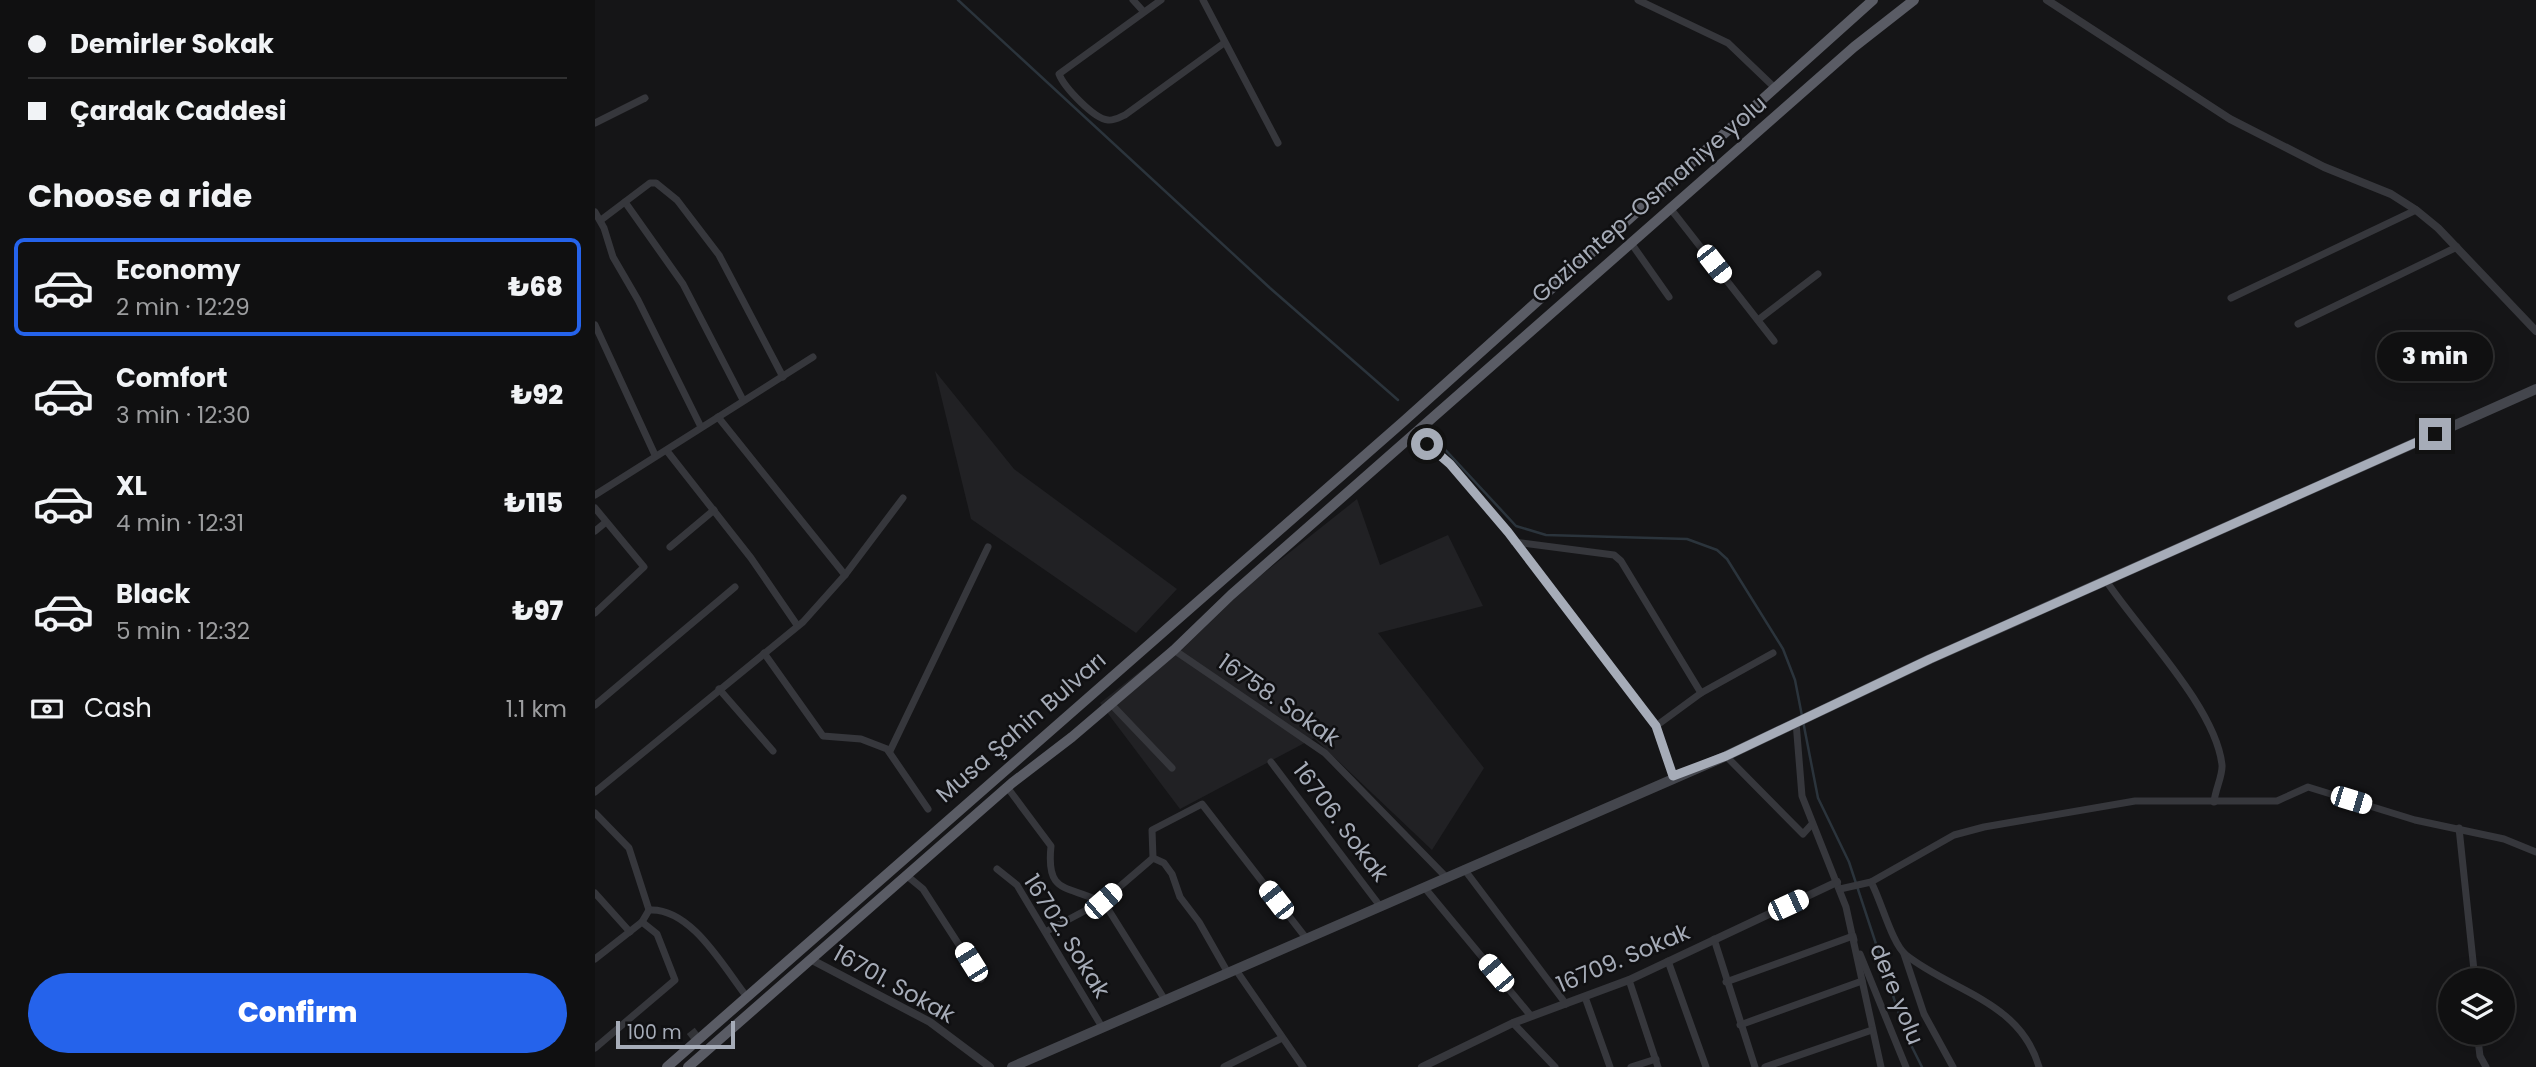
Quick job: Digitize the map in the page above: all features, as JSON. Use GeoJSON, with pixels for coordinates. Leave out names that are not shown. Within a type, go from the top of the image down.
{"type":"FeatureCollection","features":[{"type":"Feature","properties":{"kind":"highway","name":"Gaziantep-Osmaniye yolu"},"geometry":{"type":"LineString","coordinates":[[1404,421],[1873,0]]}},
{"type":"Feature","properties":{"kind":"highway","name":"Gaziantep-Osmaniye yolu"},"geometry":{"type":"LineString","coordinates":[[1415,434],[1854,47],[1914,0]]}},
{"type":"Feature","properties":{"kind":"highway","name":"Musa Şahin Bulvarı"},"geometry":{"type":"LineString","coordinates":[[667,1067],[1404,421]]}},
{"type":"Feature","properties":{"kind":"highway","name":"Musa Şahin Bulvarı"},"geometry":{"type":"LineString","coordinates":[[688,1067],[1007,787],[1174,650],[1415,434]]}},
{"type":"Feature","properties":{"kind":"highway"},"geometry":{"type":"LineString","coordinates":[[700,1030],[737,1006]]}},
{"type":"Feature","properties":{"kind":"highway"},"geometry":{"type":"LineString","coordinates":[[680,1056],[690,1038]]}},
{"type":"Feature","properties":{"kind":"main road"},"geometry":{"type":"LineString","coordinates":[[1019,1066],[1673,776],[1726,756],[1828,706],[2536,389]]}},
{"type":"Feature","properties":{"kind":"street"},"geometry":{"type":"LineString","coordinates":[[1133,0],[1143,10]]}},
{"type":"Feature","properties":{"kind":"street"},"geometry":{"type":"LineString","coordinates":[[1161,0],[1143,10],[1059,74],[1063,85],[1101,118],[1111,121],[1125,115],[1224,43]]}},
{"type":"Feature","properties":{"kind":"street"},"geometry":{"type":"LineString","coordinates":[[1203,0],[1278,143]]}},
{"type":"Feature","properties":{"kind":"street"},"geometry":{"type":"LineString","coordinates":[[1638,0],[1728,43],[1775,88]]}},
{"type":"Feature","properties":{"kind":"street"},"geometry":{"type":"LineString","coordinates":[[2046,0],[2229,119],[2324,167],[2391,194],[2416,210],[2457,247],[2536,331]]}},
{"type":"Feature","properties":{"kind":"street"},"geometry":{"type":"LineString","coordinates":[[595,123],[645,98]]}},
{"type":"Feature","properties":{"kind":"street"},"geometry":{"type":"LineString","coordinates":[[601,220],[650,183],[656,183],[677,200],[719,255],[783,377]]}},
{"type":"Feature","properties":{"kind":"street"},"geometry":{"type":"LineString","coordinates":[[625,202],[683,284],[743,400]]}},
{"type":"Feature","properties":{"kind":"street"},"geometry":{"type":"LineString","coordinates":[[1670,208],[1774,341]]}},
{"type":"Feature","properties":{"kind":"street"},"geometry":{"type":"LineString","coordinates":[[2231,298],[2416,210]]}},
{"type":"Feature","properties":{"kind":"street"},"geometry":{"type":"LineString","coordinates":[[595,212],[601,220],[613,257],[638,300],[701,427]]}},
{"type":"Feature","properties":{"kind":"street"},"geometry":{"type":"LineString","coordinates":[[1631,243],[1669,297]]}},
{"type":"Feature","properties":{"kind":"street"},"geometry":{"type":"LineString","coordinates":[[2298,324],[2457,247]]}},
{"type":"Feature","properties":{"kind":"street"},"geometry":{"type":"LineString","coordinates":[[1758,320],[1818,274]]}},
{"type":"Feature","properties":{"kind":"street"},"geometry":{"type":"LineString","coordinates":[[595,325],[655,455]]}},
{"type":"Feature","properties":{"kind":"street"},"geometry":{"type":"LineString","coordinates":[[595,495],[813,357]]}},
{"type":"Feature","properties":{"kind":"street"},"geometry":{"type":"LineString","coordinates":[[718,416],[845,575]]}},
{"type":"Feature","properties":{"kind":"street"},"geometry":{"type":"LineString","coordinates":[[1415,434],[1450,464],[1514,542],[1656,726],[1673,776]]}},
{"type":"Feature","properties":{"kind":"street"},"geometry":{"type":"LineString","coordinates":[[667,451],[714,510],[797,625]]}},
{"type":"Feature","properties":{"kind":"street"},"geometry":{"type":"LineString","coordinates":[[595,792],[797,625],[845,575],[903,498]]}},
{"type":"Feature","properties":{"kind":"street"},"geometry":{"type":"LineString","coordinates":[[595,508],[644,567],[595,613]]}},
{"type":"Feature","properties":{"kind":"street"},"geometry":{"type":"LineString","coordinates":[[670,547],[714,510]]}},
{"type":"Feature","properties":{"kind":"street"},"geometry":{"type":"LineString","coordinates":[[595,531],[606,522]]}},
{"type":"Feature","properties":{"kind":"street"},"geometry":{"type":"LineString","coordinates":[[1514,542],[1614,555],[1621,561],[1701,693]]}},
{"type":"Feature","properties":{"kind":"street"},"geometry":{"type":"LineString","coordinates":[[890,751],[988,547]]}},
{"type":"Feature","properties":{"kind":"street"},"geometry":{"type":"LineString","coordinates":[[2107,582],[2185,686],[2211,732],[2222,763],[2214,802]]}},
{"type":"Feature","properties":{"kind":"street"},"geometry":{"type":"LineString","coordinates":[[595,705],[735,587]]}},
{"type":"Feature","properties":{"kind":"street","name":"16758. Sokak"},"geometry":{"type":"LineString","coordinates":[[1174,650],[1316,746],[1446,877]]}},
{"type":"Feature","properties":{"kind":"street"},"geometry":{"type":"LineString","coordinates":[[764,653],[819,731],[831,738],[871,741],[890,751],[929,809]]}},
{"type":"Feature","properties":{"kind":"street"},"geometry":{"type":"LineString","coordinates":[[1656,726],[1701,693],[1773,653]]}},
{"type":"Feature","properties":{"kind":"street"},"geometry":{"type":"LineString","coordinates":[[719,689],[773,751]]}},
{"type":"Feature","properties":{"kind":"street"},"geometry":{"type":"LineString","coordinates":[[1111,704],[1172,768]]}},
{"type":"Feature","properties":{"kind":"street"},"geometry":{"type":"LineString","coordinates":[[1798,720],[1798,775],[1812,824],[1839,886],[1853,936],[1881,1067]]}},
{"type":"Feature","properties":{"kind":"street"},"geometry":{"type":"LineString","coordinates":[[1726,756],[1803,834],[1812,824]]}},
{"type":"Feature","properties":{"kind":"street","name":"16706. Sokak"},"geometry":{"type":"LineString","coordinates":[[1271,762],[1380,906]]}},
{"type":"Feature","properties":{"kind":"street"},"geometry":{"type":"LineString","coordinates":[[1007,787],[1051,846],[1049,865],[1057,884],[1065,891],[1101,901],[1165,1000]]}},
{"type":"Feature","properties":{"kind":"street"},"geometry":{"type":"LineString","coordinates":[[1839,886],[1868,882],[1965,831],[2113,803],[2284,799],[2308,787],[2415,820],[2504,839],[2536,852]]}},
{"type":"Feature","properties":{"kind":"street"},"geometry":{"type":"LineString","coordinates":[[1153,858],[1152,830],[1202,804],[1305,938]]}},
{"type":"Feature","properties":{"kind":"street"},"geometry":{"type":"LineString","coordinates":[[595,813],[629,848],[649,910],[642,922],[595,959]]}},
{"type":"Feature","properties":{"kind":"street"},"geometry":{"type":"LineString","coordinates":[[2459,828],[2474,968]]}},
{"type":"Feature","properties":{"kind":"street"},"geometry":{"type":"LineString","coordinates":[[1047,932],[1101,901],[1153,858]]}},
{"type":"Feature","properties":{"kind":"street"},"geometry":{"type":"LineString","coordinates":[[1153,858],[1164,863],[1172,874],[1180,897],[1303,1067]]}},
{"type":"Feature","properties":{"kind":"street","name":"16702. Sokak"},"geometry":{"type":"LineString","coordinates":[[997,869],[1017,885],[1102,1027]]}},
{"type":"Feature","properties":{"kind":"street"},"geometry":{"type":"LineString","coordinates":[[1464,869],[1566,1004]]}},
{"type":"Feature","properties":{"kind":"street"},"geometry":{"type":"LineString","coordinates":[[906,875],[923,889],[981,979]]}},
{"type":"Feature","properties":{"kind":"street"},"geometry":{"type":"LineString","coordinates":[[1868,882],[1904,953],[1924,1014],[1953,1067]]}},
{"type":"Feature","properties":{"kind":"street","name":"16709. Sokak"},"geometry":{"type":"LineString","coordinates":[[1422,1067],[1513,1023],[1629,980],[1714,939],[1839,886]]}},
{"type":"Feature","properties":{"kind":"street"},"geometry":{"type":"LineString","coordinates":[[1424,887],[1531,1016]]}},
{"type":"Feature","properties":{"kind":"street"},"geometry":{"type":"LineString","coordinates":[[595,893],[630,932]]}},
{"type":"Feature","properties":{"kind":"street"},"geometry":{"type":"LineString","coordinates":[[649,910],[662,909],[679,917],[714,950],[747,997]]}},
{"type":"Feature","properties":{"kind":"street"},"geometry":{"type":"LineString","coordinates":[[595,1048],[675,980],[656,934],[642,922]]}},
{"type":"Feature","properties":{"kind":"street"},"geometry":{"type":"LineString","coordinates":[[1726,982],[1853,936]]}},
{"type":"Feature","properties":{"kind":"street","name":"dere yolu"},"geometry":{"type":"LineString","coordinates":[[1853,936],[1906,1067]]}},
{"type":"Feature","properties":{"kind":"street"},"geometry":{"type":"LineString","coordinates":[[1714,939],[1755,1067]]}},
{"type":"Feature","properties":{"kind":"street"},"geometry":{"type":"LineString","coordinates":[[1904,953],[1998,1008],[2024,1036],[2039,1067]]}},
{"type":"Feature","properties":{"kind":"street","name":"16701. Sokak"},"geometry":{"type":"LineString","coordinates":[[812,960],[930,1022],[990,1067]]}},
{"type":"Feature","properties":{"kind":"street"},"geometry":{"type":"LineString","coordinates":[[1668,961],[1706,1067]]}},
{"type":"Feature","properties":{"kind":"street"},"geometry":{"type":"LineString","coordinates":[[1629,980],[1657,1063],[1631,1067]]}},
{"type":"Feature","properties":{"kind":"street"},"geometry":{"type":"LineString","coordinates":[[1740,1025],[1862,981]]}},
{"type":"Feature","properties":{"kind":"street"},"geometry":{"type":"LineString","coordinates":[[1585,998],[1610,1067]]}},
{"type":"Feature","properties":{"kind":"street"},"geometry":{"type":"LineString","coordinates":[[1513,1023],[1555,1067]]}},
{"type":"Feature","properties":{"kind":"street"},"geometry":{"type":"LineString","coordinates":[[1765,1067],[1872,1030]]}},
{"type":"Feature","properties":{"kind":"street"},"geometry":{"type":"LineString","coordinates":[[1224,1067],[1282,1038]]}},
{"type":"Feature","properties":{"kind":"street"},"geometry":{"type":"LineString","coordinates":[[2479,1045],[2480,1056],[2486,1067]]}},
{"type":"Feature","properties":{"kind":"shaded area"},"geometry":{"type":"Polygon","coordinates":[[[935,371],[1014,469],[1177,589],[1136,633],[971,519],[935,371]]]}},
{"type":"Feature","properties":{"kind":"shaded area"},"geometry":{"type":"Polygon","coordinates":[[[1357,499],[1380,565],[1448,535],[1483,606],[1378,633],[1484,768],[1432,850],[1314,738],[1180,809],[1100,703],[1357,499]]]}},
{"type":"Feature","properties":{"kind":"waterway"},"geometry":{"type":"LineString","coordinates":[[958,0],[1270,288],[1398,400]]}},
{"type":"Feature","properties":{"kind":"waterway"},"geometry":{"type":"LineString","coordinates":[[1427,430],[1516,526],[1546,535],[1687,539],[1717,550],[1727,559],[1783,649],[1795,680],[1818,798],[1849,862],[1906,1035],[1922,1067]]}},
{"type":"Feature","properties":{"kind":"tunnel"},"geometry":{"type":"LineString","coordinates":[[690,1038],[700,1030]]}},
{"type":"Feature","properties":{"kind":"route"},"geometry":{"type":"LineString","coordinates":[[1427,444],[1462,477],[1508,532],[1656,726],[1673,776],[1726,756],[1930,659],[2435,434]]}}]}
